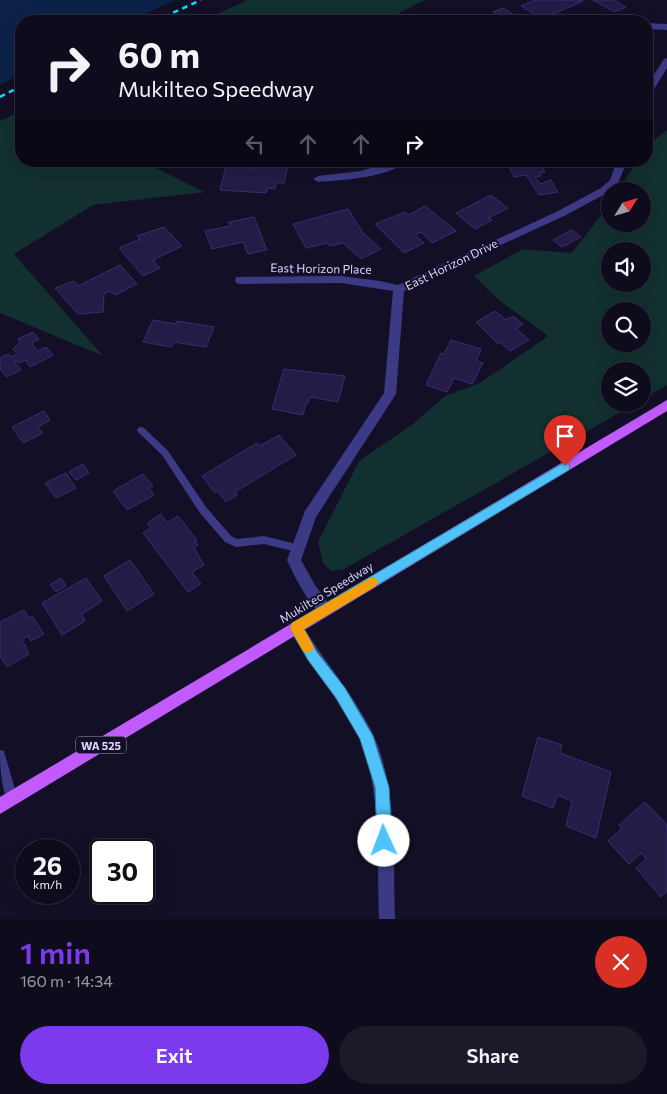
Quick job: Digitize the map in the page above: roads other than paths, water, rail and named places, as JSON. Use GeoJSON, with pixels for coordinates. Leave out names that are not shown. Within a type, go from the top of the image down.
{"type":"FeatureCollection","features":[{"type":"Feature","properties":{"kind":"main road","name":"Mukilteo Speedway"},"geometry":{"type":"LineString","coordinates":[[6,803],[667,405]]}},
{"type":"Feature","properties":{"kind":"street"},"geometry":{"type":"LineString","coordinates":[[653,26],[667,26]]}},
{"type":"Feature","properties":{"kind":"street"},"geometry":{"type":"LineString","coordinates":[[653,84],[667,61]]}},
{"type":"Feature","properties":{"kind":"street"},"geometry":{"type":"LineString","coordinates":[[318,179],[362,175],[391,167]]}},
{"type":"Feature","properties":{"kind":"street","name":"East Horizon Drive"},"geometry":{"type":"LineString","coordinates":[[326,610],[310,588],[294,560],[310,515],[390,394],[399,289],[449,264],[560,214],[605,190],[614,181],[620,167]]}},
{"type":"Feature","properties":{"kind":"street","name":"East Horizon Place"},"geometry":{"type":"LineString","coordinates":[[240,280],[346,281],[378,283],[399,289]]}},
{"type":"Feature","properties":{"kind":"street"},"geometry":{"type":"LineString","coordinates":[[296,628],[313,656],[340,693],[366,736],[382,787],[387,919]]}},
{"type":"Feature","properties":{"kind":"lane"},"geometry":{"type":"LineString","coordinates":[[141,430],[165,453],[203,510],[228,539],[236,543],[264,540],[297,548]]}},
{"type":"Feature","properties":{"kind":"lane"},"geometry":{"type":"LineString","coordinates":[[0,755],[6,803]]}},
{"type":"Feature","properties":{"kind":"water"},"geometry":{"type":"Polygon","coordinates":[[[0,0],[175,0],[143,15],[15,15],[15,77],[0,85],[0,0]]]}},
{"type":"Feature","properties":{"kind":"railway"},"geometry":{"type":"LineString","coordinates":[[168,15],[201,0]]}},
{"type":"Feature","properties":{"kind":"railway"},"geometry":{"type":"LineString","coordinates":[[0,97],[15,89]]}}]}
